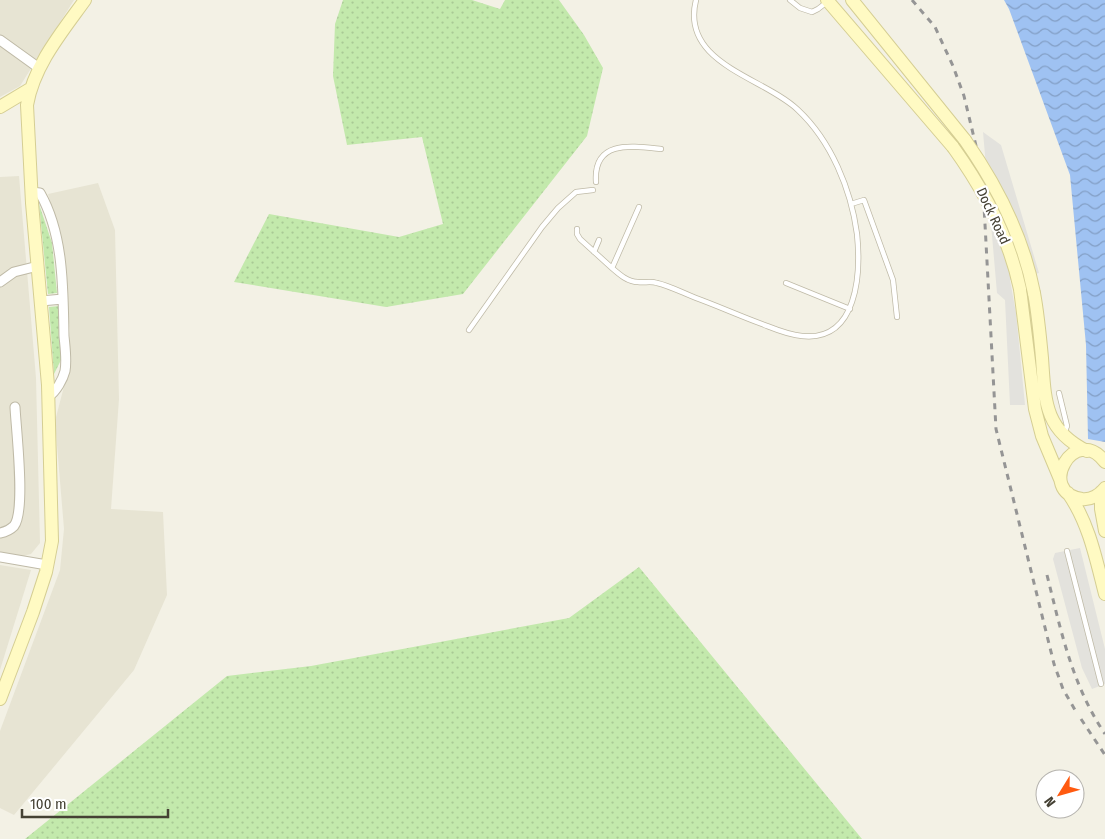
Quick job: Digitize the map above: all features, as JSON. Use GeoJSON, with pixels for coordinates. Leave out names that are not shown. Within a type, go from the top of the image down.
{"type":"FeatureCollection","features":[{"type":"Feature","properties":{"kind":"main road"},"geometry":{"type":"LineString","coordinates":[[0,699],[33,612],[52,547],[49,396],[31,192],[27,105],[30,89],[39,68],[85,0]]}},
{"type":"Feature","properties":{"kind":"main road","name":"Dock Road"},"geometry":{"type":"LineString","coordinates":[[828,0],[953,147],[978,185],[998,222],[1014,265],[1020,289],[1035,409],[1042,436],[1086,528],[1105,594]]}},
{"type":"Feature","properties":{"kind":"main road","name":"Dock Road"},"geometry":{"type":"LineString","coordinates":[[852,0],[965,140],[985,168],[1008,211],[1024,253],[1034,293],[1046,401],[1052,420],[1063,435],[1091,451],[1105,462]]}},
{"type":"Feature","properties":{"kind":"main road"},"geometry":{"type":"LineString","coordinates":[[0,107],[30,89]]}},
{"type":"Feature","properties":{"kind":"main road"},"geometry":{"type":"LineString","coordinates":[[1091,451],[1075,452],[1067,458],[1061,467],[1061,479],[1073,496],[1086,499],[1092,498],[1103,490]]}},
{"type":"Feature","properties":{"kind":"main road"},"geometry":{"type":"LineString","coordinates":[[1103,490],[1101,509],[1105,531]]}},
{"type":"Feature","properties":{"kind":"street"},"geometry":{"type":"LineString","coordinates":[[0,40],[39,68]]}},
{"type":"Feature","properties":{"kind":"street"},"geometry":{"type":"LineString","coordinates":[[31,192],[40,193],[58,245],[63,299],[65,371],[54,393],[49,396]]}},
{"type":"Feature","properties":{"kind":"street"},"geometry":{"type":"LineString","coordinates":[[0,282],[14,272],[38,266]]}},
{"type":"Feature","properties":{"kind":"street"},"geometry":{"type":"LineString","coordinates":[[41,300],[63,299]]}},
{"type":"Feature","properties":{"kind":"street"},"geometry":{"type":"LineString","coordinates":[[0,533],[14,526],[18,517],[20,472],[15,407]]}},
{"type":"Feature","properties":{"kind":"street"},"geometry":{"type":"LineString","coordinates":[[0,558],[47,565]]}},
{"type":"Feature","properties":{"kind":"lane"},"geometry":{"type":"LineString","coordinates":[[577,229],[580,239],[612,268],[631,281],[660,284],[800,336],[817,336],[830,331],[841,322],[850,309],[858,262],[857,234],[851,204],[832,156],[820,135],[789,102],[732,70],[706,47],[695,26],[694,12],[696,0]]}},
{"type":"Feature","properties":{"kind":"lane"},"geometry":{"type":"LineString","coordinates":[[790,0],[800,8],[812,12],[828,0]]}},
{"type":"Feature","properties":{"kind":"lane"},"geometry":{"type":"LineString","coordinates":[[596,182],[598,162],[616,148],[632,146],[661,149]]}},
{"type":"Feature","properties":{"kind":"lane"},"geometry":{"type":"LineString","coordinates":[[469,330],[542,227],[558,208],[576,192],[593,190]]}},
{"type":"Feature","properties":{"kind":"lane"},"geometry":{"type":"LineString","coordinates":[[851,204],[864,200],[893,280],[897,317]]}},
{"type":"Feature","properties":{"kind":"lane"},"geometry":{"type":"LineString","coordinates":[[612,268],[638,207]]}},
{"type":"Feature","properties":{"kind":"lane"},"geometry":{"type":"LineString","coordinates":[[594,252],[599,240]]}},
{"type":"Feature","properties":{"kind":"lane"},"geometry":{"type":"LineString","coordinates":[[786,282],[850,309]]}},
{"type":"Feature","properties":{"kind":"lane"},"geometry":{"type":"LineString","coordinates":[[1059,393],[1067,426],[1063,435]]}},
{"type":"Feature","properties":{"kind":"lane"},"geometry":{"type":"LineString","coordinates":[[1067,551],[1101,684]]}},
{"type":"Feature","properties":{"kind":"shaded area"},"geometry":{"type":"Polygon","coordinates":[[[0,0],[74,0],[20,86],[0,97],[0,0]]]}},
{"type":"Feature","properties":{"kind":"shaded area"},"geometry":{"type":"Polygon","coordinates":[[[983,132],[1001,145],[1039,273],[1010,280],[1016,313],[1025,405],[1010,405],[1005,300],[997,293],[983,132]]]}},
{"type":"Feature","properties":{"kind":"shaded area"},"geometry":{"type":"Polygon","coordinates":[[[19,176],[36,378],[40,543],[31,554],[23,556],[0,552],[0,177],[19,176]]]}},
{"type":"Feature","properties":{"kind":"shaded area"},"geometry":{"type":"Polygon","coordinates":[[[98,183],[115,230],[119,399],[111,509],[163,512],[167,595],[134,670],[14,815],[0,808],[0,731],[60,570],[64,529],[55,421],[68,371],[70,331],[59,234],[48,194],[98,183]]]}},
{"type":"Feature","properties":{"kind":"shaded area"},"geometry":{"type":"Polygon","coordinates":[[[1080,548],[1105,649],[1105,684],[1092,689],[1082,668],[1053,559],[1055,553],[1080,548]]]}},
{"type":"Feature","properties":{"kind":"shaded area"},"geometry":{"type":"Polygon","coordinates":[[[0,565],[31,570],[0,670],[0,565]]]}},
{"type":"Feature","properties":{"kind":"green space"},"geometry":{"type":"Polygon","coordinates":[[[343,0],[472,0],[500,9],[505,0],[559,0],[584,35],[603,68],[587,136],[463,294],[386,307],[234,282],[269,214],[399,237],[443,224],[422,137],[347,145],[333,76],[335,24],[343,0]]]}},
{"type":"Feature","properties":{"kind":"green space"},"geometry":{"type":"Polygon","coordinates":[[[39,204],[52,243],[57,293],[48,294],[39,204]]]}},
{"type":"Feature","properties":{"kind":"green space"},"geometry":{"type":"Polygon","coordinates":[[[59,306],[62,358],[54,374],[49,307],[59,306]]]}},
{"type":"Feature","properties":{"kind":"green space"},"geometry":{"type":"Polygon","coordinates":[[[639,567],[862,839],[25,839],[227,676],[311,666],[569,618],[639,567]]]}},
{"type":"Feature","properties":{"kind":"water"},"geometry":{"type":"Polygon","coordinates":[[[1004,0],[1105,0],[1105,442],[1088,439],[1086,345],[1070,175],[1009,9],[1004,0]]]}},
{"type":"Feature","properties":{"kind":"railway"},"geometry":{"type":"LineString","coordinates":[[912,0],[935,27],[953,66],[964,96],[977,150],[983,187],[996,429],[1054,664],[1063,689],[1075,710]]}},
{"type":"Feature","properties":{"kind":"railway"},"geometry":{"type":"LineString","coordinates":[[1047,575],[1063,637],[1076,677],[1105,734]]}},
{"type":"Feature","properties":{"kind":"railway"},"geometry":{"type":"LineString","coordinates":[[1081,719],[1105,755]]}}]}
